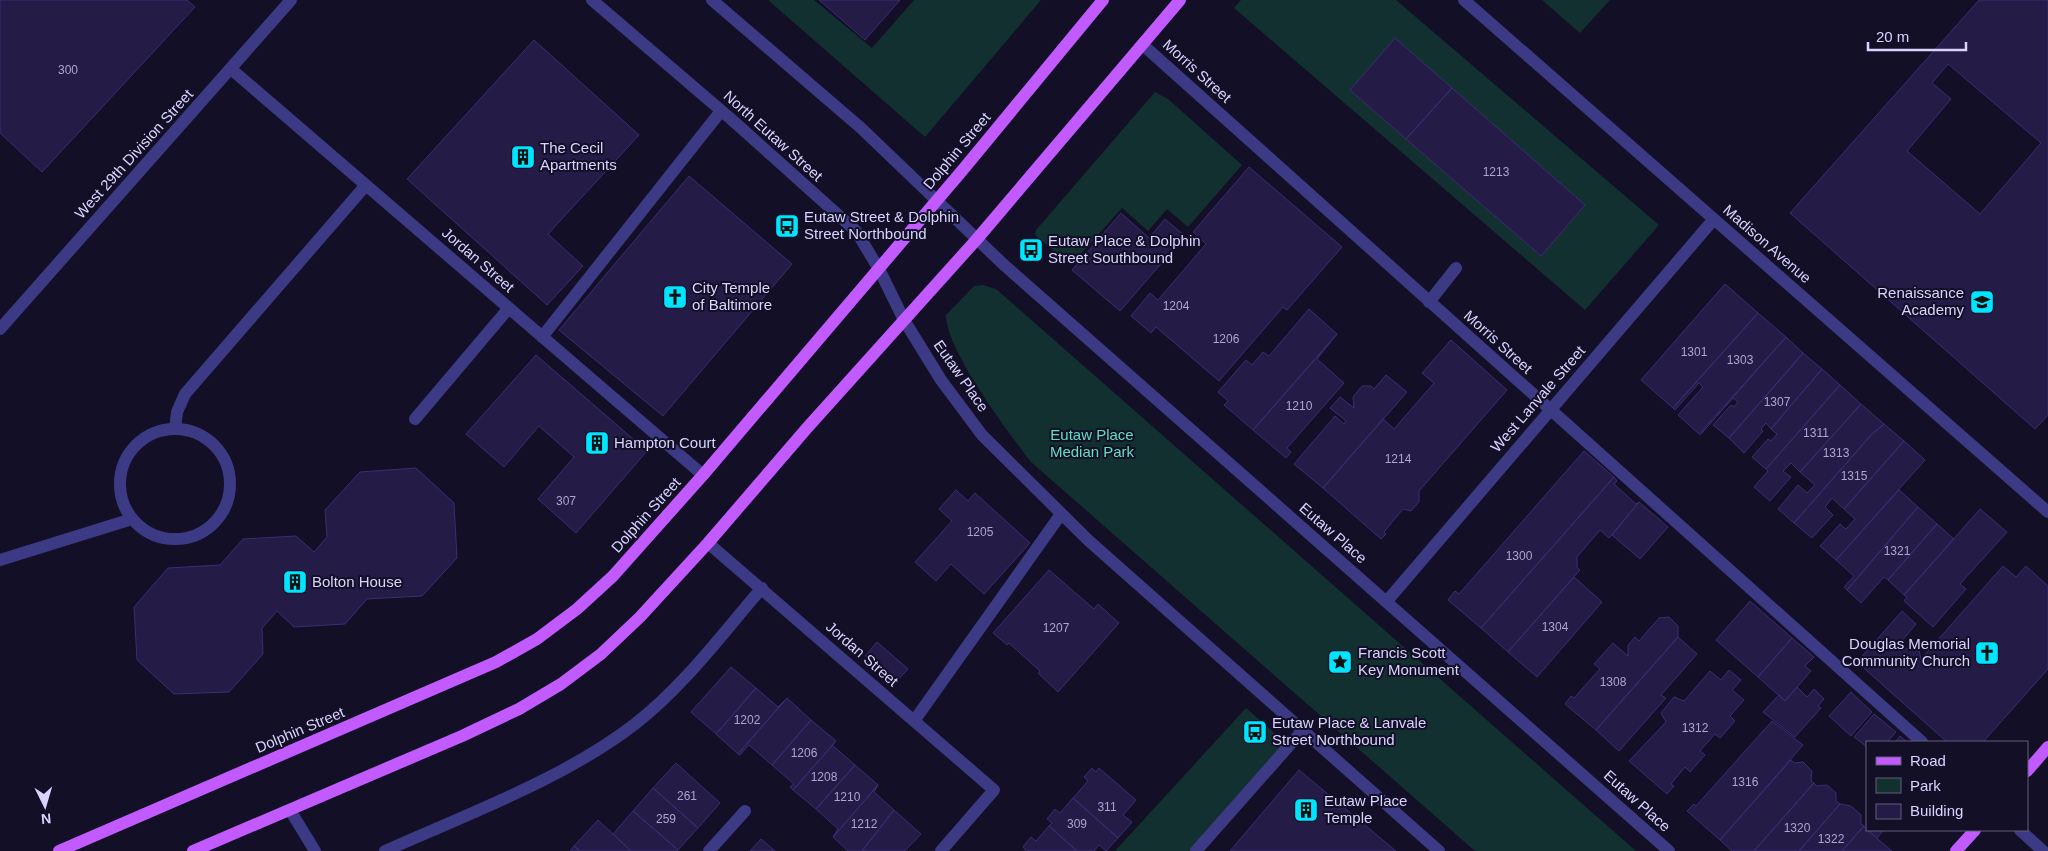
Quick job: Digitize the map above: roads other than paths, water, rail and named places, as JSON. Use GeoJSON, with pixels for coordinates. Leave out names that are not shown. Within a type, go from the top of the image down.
{"type":"FeatureCollection","features":[{"type":"Feature","properties":{"kind":"main road","name":"Dolphin Street"},"geometry":{"type":"LineString","coordinates":[[59,851],[496,662],[537,639],[577,609],[613,576],[703,476],[1103,0]]}},
{"type":"Feature","properties":{"kind":"main road"},"geometry":{"type":"LineString","coordinates":[[193,851],[470,732],[519,709],[561,684],[601,654],[627,630],[708,543],[977,239],[1180,0]]}},
{"type":"Feature","properties":{"kind":"main road"},"geometry":{"type":"LineString","coordinates":[[2028,770],[2048,747]]}},
{"type":"Feature","properties":{"kind":"main road"},"geometry":{"type":"LineString","coordinates":[[1956,851],[1974,831]]}},
{"type":"Feature","properties":{"kind":"street","name":"West 29th Division Street"},"geometry":{"type":"LineString","coordinates":[[0,329],[291,0]]}},
{"type":"Feature","properties":{"kind":"street","name":"North Eutaw Street"},"geometry":{"type":"LineString","coordinates":[[592,0],[856,231],[879,268],[904,320]]}},
{"type":"Feature","properties":{"kind":"street"},"geometry":{"type":"LineString","coordinates":[[712,0],[861,128],[977,239]]}},
{"type":"Feature","properties":{"kind":"street","name":"Madison Avenue"},"geometry":{"type":"LineString","coordinates":[[1464,0],[2048,512]]}},
{"type":"Feature","properties":{"kind":"street","name":"Morris Street"},"geometry":{"type":"LineString","coordinates":[[1143,44],[1550,411],[1921,741]]}},
{"type":"Feature","properties":{"kind":"street","name":"Jordan Street"},"geometry":{"type":"LineString","coordinates":[[231,69],[703,476]]}},
{"type":"Feature","properties":{"kind":"street"},"geometry":{"type":"LineString","coordinates":[[542,337],[721,111]]}},
{"type":"Feature","properties":{"kind":"street"},"geometry":{"type":"LineString","coordinates":[[175,429],[177,412],[185,394],[366,185]]}},
{"type":"Feature","properties":{"kind":"street","name":"West Lanvale Street"},"geometry":{"type":"LineString","coordinates":[[1387,601],[1714,220]]}},
{"type":"Feature","properties":{"kind":"street","name":"Eutaw Place"},"geometry":{"type":"LineString","coordinates":[[977,239],[1669,851]]}},
{"type":"Feature","properties":{"kind":"street"},"geometry":{"type":"LineString","coordinates":[[1429,302],[1456,268]]}},
{"type":"Feature","properties":{"kind":"street"},"geometry":{"type":"LineString","coordinates":[[415,419],[509,308]]}},
{"type":"Feature","properties":{"kind":"street","name":"Eutaw Place"},"geometry":{"type":"LineString","coordinates":[[904,320],[941,380],[982,435],[1061,514],[1440,851]]}},
{"type":"Feature","properties":{"kind":"street"},"geometry":{"type":"LineString","coordinates":[[175,429],[191,431],[207,439],[218,450],[226,464],[230,478],[229,494],[224,509],[213,524],[198,534],[180,539],[162,538],[146,531],[132,519],[122,500],[120,482],[124,462],[133,448],[148,436],[161,431],[175,429]]}},
{"type":"Feature","properties":{"kind":"street"},"geometry":{"type":"LineString","coordinates":[[914,721],[1061,514]]}},
{"type":"Feature","properties":{"kind":"street"},"geometry":{"type":"LineString","coordinates":[[0,560],[132,519]]}},
{"type":"Feature","properties":{"kind":"street","name":"Jordan Street"},"geometry":{"type":"LineString","coordinates":[[708,543],[994,790],[941,851]]}},
{"type":"Feature","properties":{"kind":"street"},"geometry":{"type":"LineString","coordinates":[[385,851],[540,781],[634,724],[671,693],[762,588]]}},
{"type":"Feature","properties":{"kind":"street"},"geometry":{"type":"LineString","coordinates":[[1196,851],[1302,730]]}},
{"type":"Feature","properties":{"kind":"street"},"geometry":{"type":"LineString","coordinates":[[290,810],[315,851]]}},
{"type":"Feature","properties":{"kind":"street"},"geometry":{"type":"LineString","coordinates":[[709,851],[745,811]]}},
{"type":"Feature","properties":{"kind":"street"},"geometry":{"type":"LineString","coordinates":[[2021,831],[2043,851]]}},
{"type":"Feature","properties":{"kind":"place","name":"The Cecil Apartments"},"geometry":{"type":"Point","coordinates":[523,157]}},
{"type":"Feature","properties":{"kind":"place","name":"Eutaw Street & Dolphin Street Northbound"},"geometry":{"type":"Point","coordinates":[787,226]}},
{"type":"Feature","properties":{"kind":"place","name":"Eutaw Place & Dolphin Street Southbound"},"geometry":{"type":"Point","coordinates":[1031,250]}},
{"type":"Feature","properties":{"kind":"place","name":"City Temple of Baltimore"},"geometry":{"type":"Point","coordinates":[675,297]}},
{"type":"Feature","properties":{"kind":"place","name":"Renaissance Academy"},"geometry":{"type":"Point","coordinates":[1982,302]}},
{"type":"Feature","properties":{"kind":"place","name":"Hampton Court"},"geometry":{"type":"Point","coordinates":[597,443]}},
{"type":"Feature","properties":{"kind":"place","name":"Bolton House"},"geometry":{"type":"Point","coordinates":[295,582]}},
{"type":"Feature","properties":{"kind":"place","name":"Douglas Memorial Community Church"},"geometry":{"type":"Point","coordinates":[1987,653]}},
{"type":"Feature","properties":{"kind":"place","name":"Francis Scott Key Monument"},"geometry":{"type":"Point","coordinates":[1340,662]}},
{"type":"Feature","properties":{"kind":"place","name":"Eutaw Place & Lanvale Street Northbound"},"geometry":{"type":"Point","coordinates":[1255,732]}},
{"type":"Feature","properties":{"kind":"place","name":"Eutaw Place Temple"},"geometry":{"type":"Point","coordinates":[1306,810]}},
{"type":"Feature","properties":{"kind":"park label","name":"Eutaw Place Median Park"},"geometry":{"type":"Point","coordinates":[1092,444]}}]}
